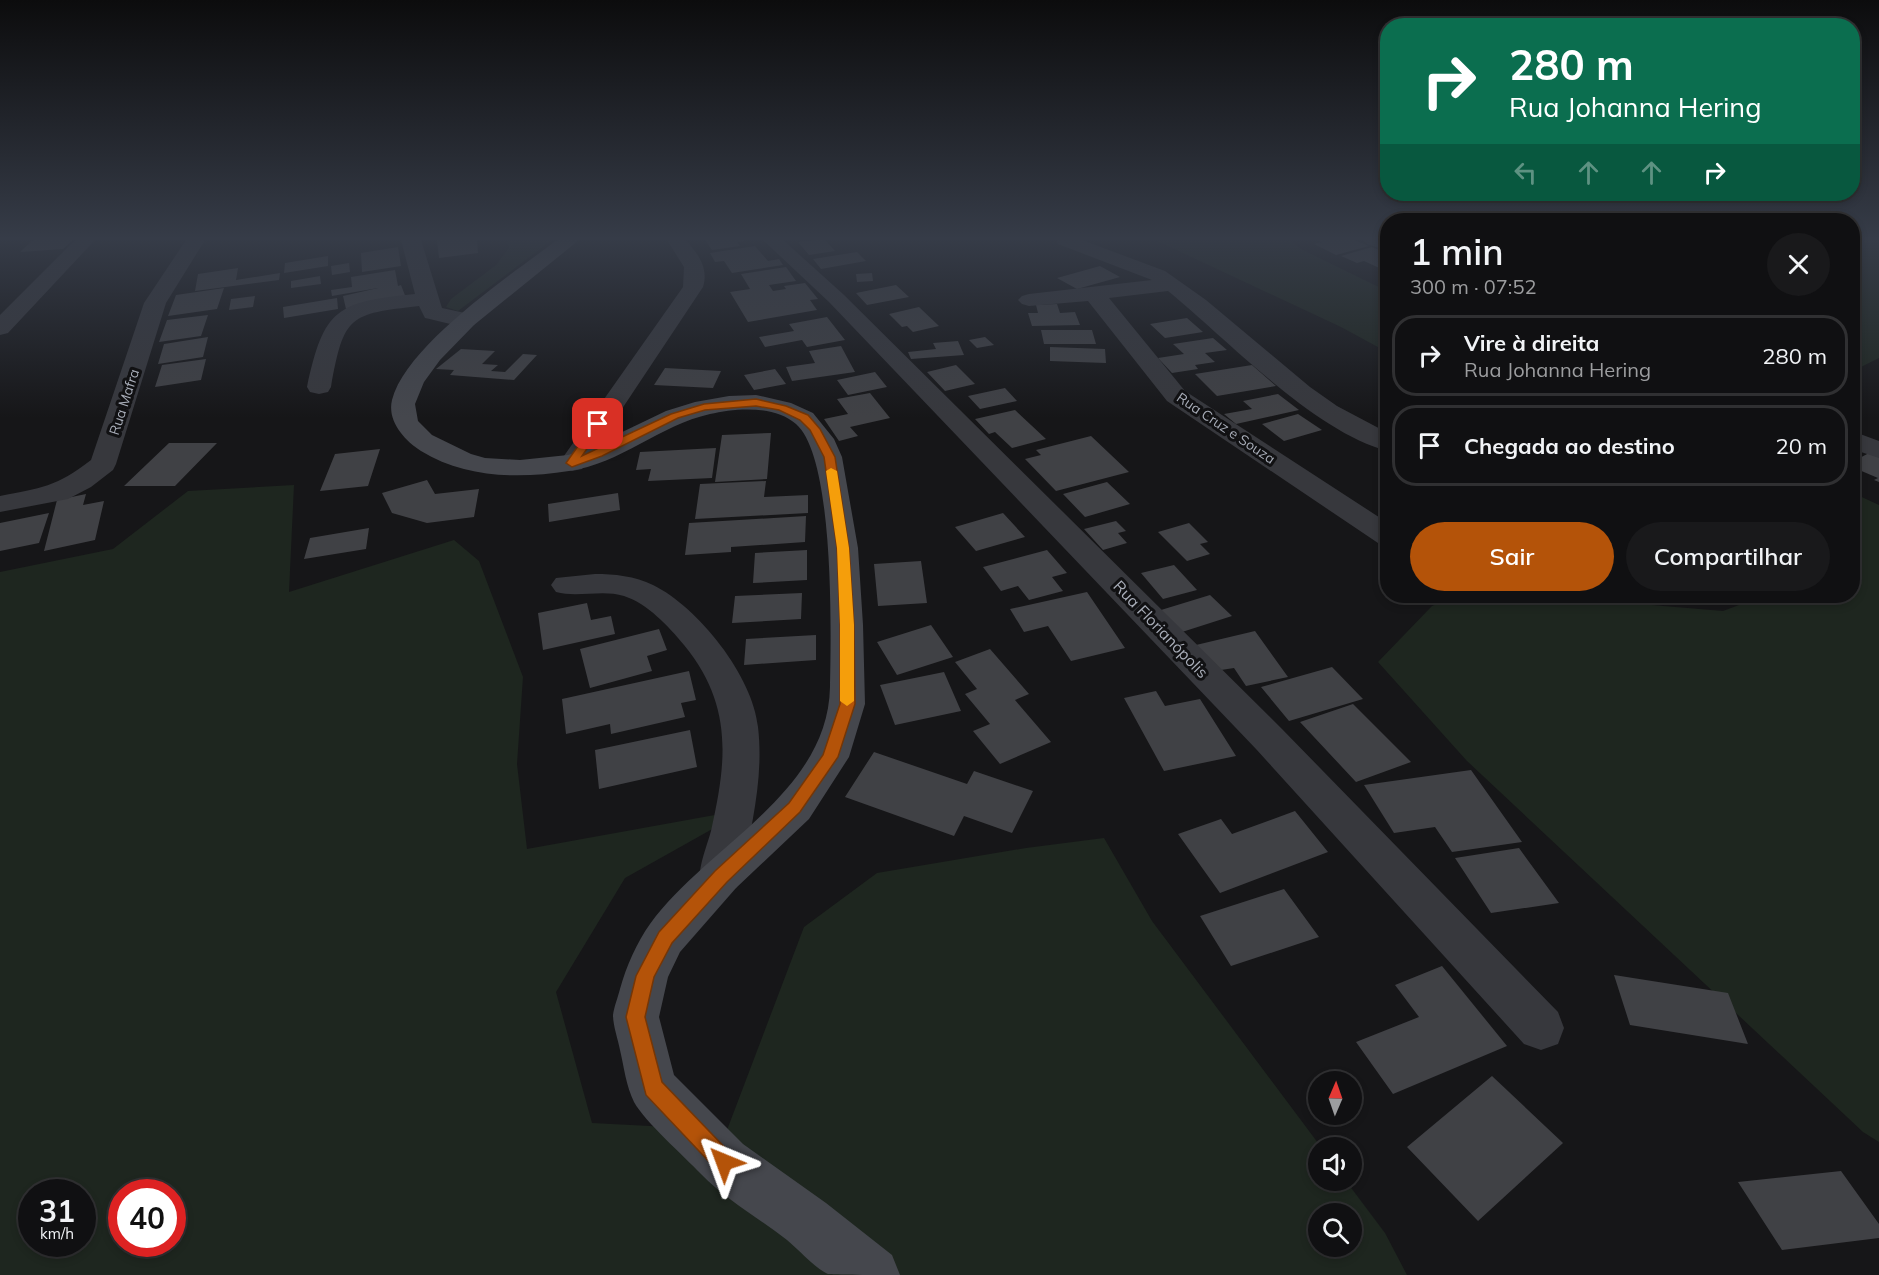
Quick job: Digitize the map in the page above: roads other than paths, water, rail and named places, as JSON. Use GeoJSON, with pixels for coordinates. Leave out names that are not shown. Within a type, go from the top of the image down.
{"type":"FeatureCollection","features":[{"type":"Feature","properties":{"kind":"street"},"geometry":{"type":"LineString","coordinates":[[0,328],[28,300]]}},
{"type":"Feature","properties":{"kind":"street","name":"Rua Mafra"},"geometry":{"type":"LineString","coordinates":[[0,504],[58,493],[81,481],[104,464],[158,300]]}},
{"type":"Feature","properties":{"kind":"street"},"geometry":{"type":"LineString","coordinates":[[319,387],[332,340],[344,318],[363,309],[424,300]]}},
{"type":"Feature","properties":{"kind":"street"},"geometry":{"type":"LineString","coordinates":[[427,300],[433,313],[466,320]]}},
{"type":"Feature","properties":{"kind":"street"},"geometry":{"type":"LineString","coordinates":[[492,300],[466,320],[432,355],[412,381],[403,404],[406,423],[423,441],[438,450],[484,466],[520,468],[572,463],[598,454],[675,416],[704,407],[756,402],[782,408],[804,418],[815,429],[829,457],[843,548],[847,625],[847,704],[831,757],[795,808],[721,876],[665,938],[645,976],[636,1017],[653,1088],[724,1162],[807,1222],[872,1275]]}},
{"type":"Feature","properties":{"kind":"street"},"geometry":{"type":"LineString","coordinates":[[572,463],[684,300]]}},
{"type":"Feature","properties":{"kind":"street","name":"Rua Florianópolis"},"geometry":{"type":"LineString","coordinates":[[837,300],[1269,739],[1541,1028]]}},
{"type":"Feature","properties":{"kind":"street"},"geometry":{"type":"LineString","coordinates":[[1029,300],[1034,300]]}},
{"type":"Feature","properties":{"kind":"street","name":"Rua Cruz e Souza"},"geometry":{"type":"LineString","coordinates":[[1098,300],[1176,396],[1380,531]]}},
{"type":"Feature","properties":{"kind":"street"},"geometry":{"type":"LineString","coordinates":[[1190,300],[1292,386],[1339,419],[1380,439]]}},
{"type":"Feature","properties":{"kind":"street"},"geometry":{"type":"LineString","coordinates":[[1860,442],[1879,450]]}},
{"type":"Feature","properties":{"kind":"street"},"geometry":{"type":"LineString","coordinates":[[567,585],[606,584],[639,590],[665,605],[692,633],[724,678],[739,715],[741,751],[739,778],[721,876]]}}]}
